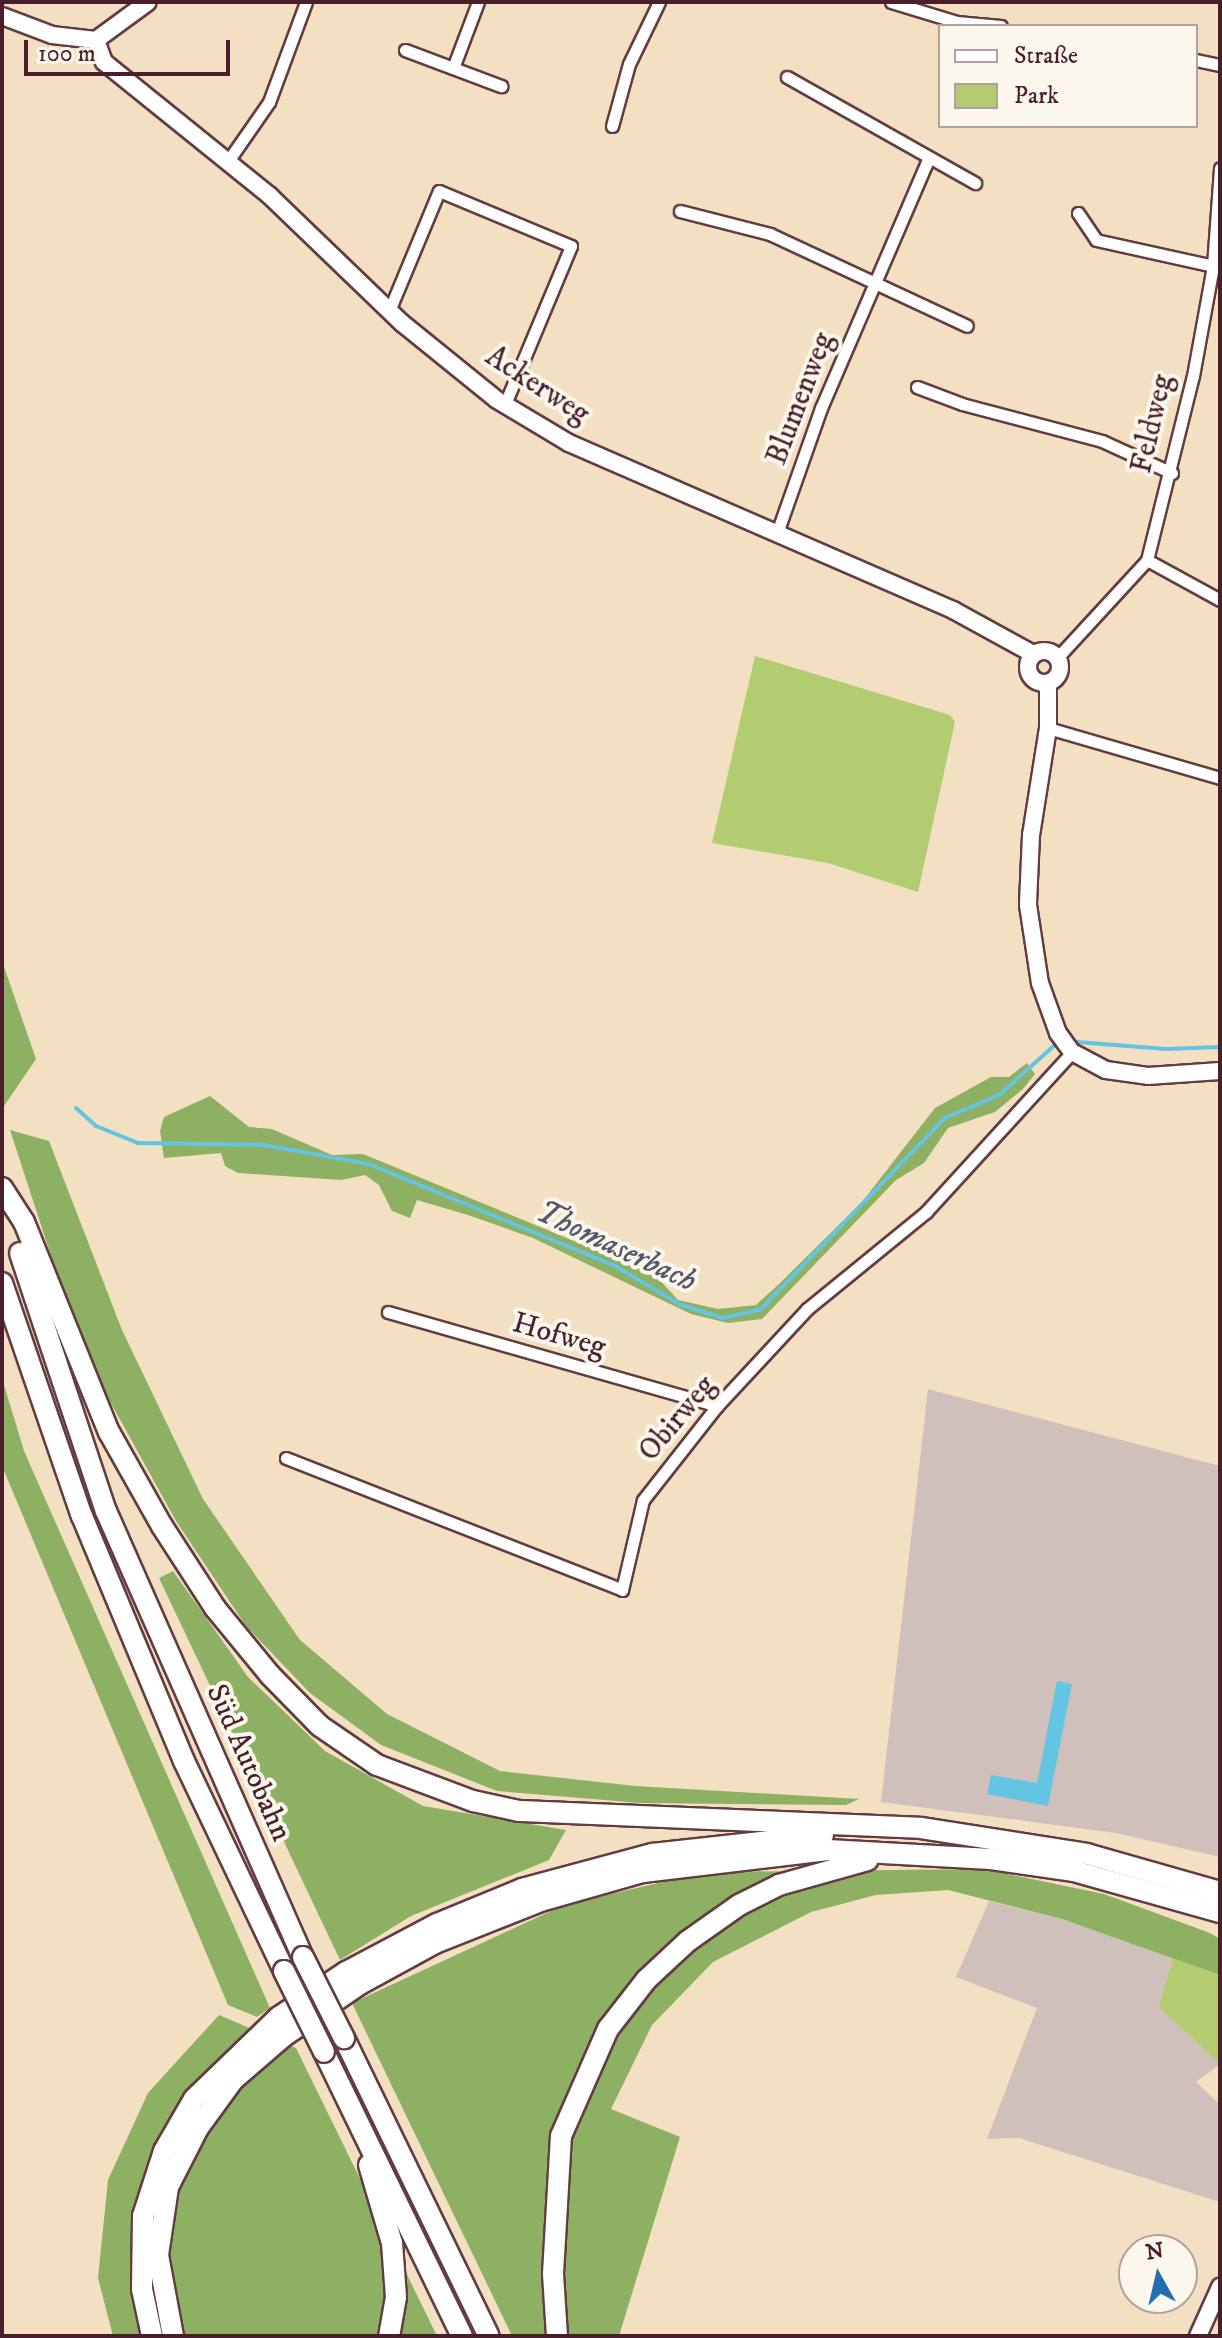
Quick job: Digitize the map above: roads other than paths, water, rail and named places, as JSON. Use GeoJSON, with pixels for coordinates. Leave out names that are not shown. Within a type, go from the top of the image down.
{"type":"FeatureCollection","features":[{"type":"Feature","properties":{"kind":"highway"},"geometry":{"type":"LineString","coordinates":[[2,1188],[24,1222],[109,1432],[169,1538],[215,1608],[270,1675],[320,1726],[377,1765],[473,1801],[534,1813],[853,1824],[983,1838],[1087,1854],[1220,1892]]}},
{"type":"Feature","properties":{"kind":"highway","name":"Süd Autobahn"},"geometry":{"type":"LineString","coordinates":[[2,1195],[106,1511],[303,1957],[489,2336]]}},
{"type":"Feature","properties":{"kind":"highway","name":"Süd Autobahn"},"geometry":{"type":"LineString","coordinates":[[2,1283],[82,1516],[184,1761],[462,2336]]}},
{"type":"Feature","properties":{"kind":"highway"},"geometry":{"type":"LineString","coordinates":[[152,2336],[142,2289],[143,2216],[164,2151],[194,2099],[240,2049],[346,1972],[437,1924],[522,1889],[652,1854],[805,1836],[983,1838]]}},
{"type":"Feature","properties":{"kind":"highway"},"geometry":{"type":"LineString","coordinates":[[173,2336],[158,2255],[168,2187],[198,2128],[233,2080],[284,2036],[360,1984],[435,1943],[541,1901],[643,1872],[814,1851],[991,1859],[1074,1871],[1220,1912]]}},
{"type":"Feature","properties":{"kind":"highway"},"geometry":{"type":"LineString","coordinates":[[557,2336],[553,2274],[561,2136],[608,2029],[646,1980],[688,1941],[739,1905],[825,1869],[896,1854]]}},
{"type":"Feature","properties":{"kind":"highway"},"geometry":{"type":"LineString","coordinates":[[361,2130],[392,2243],[396,2297],[389,2336]]}},
{"type":"Feature","properties":{"kind":"street"},"geometry":{"type":"LineString","coordinates":[[2,16],[52,35],[96,40],[148,2]]}},
{"type":"Feature","properties":{"kind":"street"},"geometry":{"type":"LineString","coordinates":[[228,161],[269,102],[306,2]]}},
{"type":"Feature","properties":{"kind":"street"},"geometry":{"type":"LineString","coordinates":[[453,68],[478,2]]}},
{"type":"Feature","properties":{"kind":"street"},"geometry":{"type":"LineString","coordinates":[[612,126],[629,64],[659,2]]}},
{"type":"Feature","properties":{"kind":"street"},"geometry":{"type":"LineString","coordinates":[[891,2],[957,22],[979,24]]}},
{"type":"Feature","properties":{"kind":"street","name":"Ackerweg"},"geometry":{"type":"LineString","coordinates":[[96,40],[104,62],[228,161],[389,311],[505,404],[569,443],[953,610],[1033,654]]}},
{"type":"Feature","properties":{"kind":"street"},"geometry":{"type":"LineString","coordinates":[[405,50],[501,86]]}},
{"type":"Feature","properties":{"kind":"street"},"geometry":{"type":"LineString","coordinates":[[1198,60],[1220,65]]}},
{"type":"Feature","properties":{"kind":"street"},"geometry":{"type":"LineString","coordinates":[[787,77],[928,160],[975,183]]}},
{"type":"Feature","properties":{"kind":"street","name":"Blumenweg"},"geometry":{"type":"LineString","coordinates":[[777,533],[821,408],[928,160]]}},
{"type":"Feature","properties":{"kind":"street","name":"Feldweg"},"geometry":{"type":"LineString","coordinates":[[1057,658],[1147,560],[1172,473],[1213,266],[1220,168]]}},
{"type":"Feature","properties":{"kind":"street"},"geometry":{"type":"LineString","coordinates":[[389,311],[439,191],[571,246],[505,404]]}},
{"type":"Feature","properties":{"kind":"street"},"geometry":{"type":"LineString","coordinates":[[680,211],[770,234],[873,285],[967,326]]}},
{"type":"Feature","properties":{"kind":"street"},"geometry":{"type":"LineString","coordinates":[[1078,213],[1096,240],[1213,266]]}},
{"type":"Feature","properties":{"kind":"street"},"geometry":{"type":"LineString","coordinates":[[917,387],[962,404],[1102,441],[1172,473]]}},
{"type":"Feature","properties":{"kind":"street"},"geometry":{"type":"LineString","coordinates":[[1147,560],[1220,600]]}},
{"type":"Feature","properties":{"kind":"street"},"geometry":{"type":"LineString","coordinates":[[1048,683],[1029,675],[1033,654],[1046,651],[1057,658],[1059,672],[1048,683],[1048,728],[1031,835],[1028,905],[1040,983],[1058,1033],[1072,1052],[1106,1070],[1148,1076],[1220,1071]]}},
{"type":"Feature","properties":{"kind":"street"},"geometry":{"type":"LineString","coordinates":[[1048,728],[1220,778]]}},
{"type":"Feature","properties":{"kind":"street","name":"Obirweg"},"geometry":{"type":"LineString","coordinates":[[286,1458],[622,1590],[643,1500],[717,1406],[807,1309],[926,1212],[1072,1052]]}},
{"type":"Feature","properties":{"kind":"street","name":"Hofweg"},"geometry":{"type":"LineString","coordinates":[[388,1312],[717,1406]]}},
{"type":"Feature","properties":{"kind":"street"},"geometry":{"type":"LineString","coordinates":[[1198,2336],[1220,2287]]}},
{"type":"Feature","properties":{"kind":"water"},"geometry":{"type":"Polygon","coordinates":[[[1057,1681],[1072,1684],[1048,1806],[987,1794],[991,1775],[1037,1783],[1057,1681]]]}},
{"type":"Feature","properties":{"kind":"waterway","name":"Thomaserbach"},"geometry":{"type":"LineString","coordinates":[[1077,1042],[1166,1049],[1220,1047]]}},
{"type":"Feature","properties":{"kind":"waterway","name":"Thomaserbach"},"geometry":{"type":"LineString","coordinates":[[76,1108],[96,1126],[138,1143],[264,1145],[369,1164],[615,1266],[681,1305],[723,1318],[761,1309],[945,1118],[999,1095],[1055,1045]]}}]}
